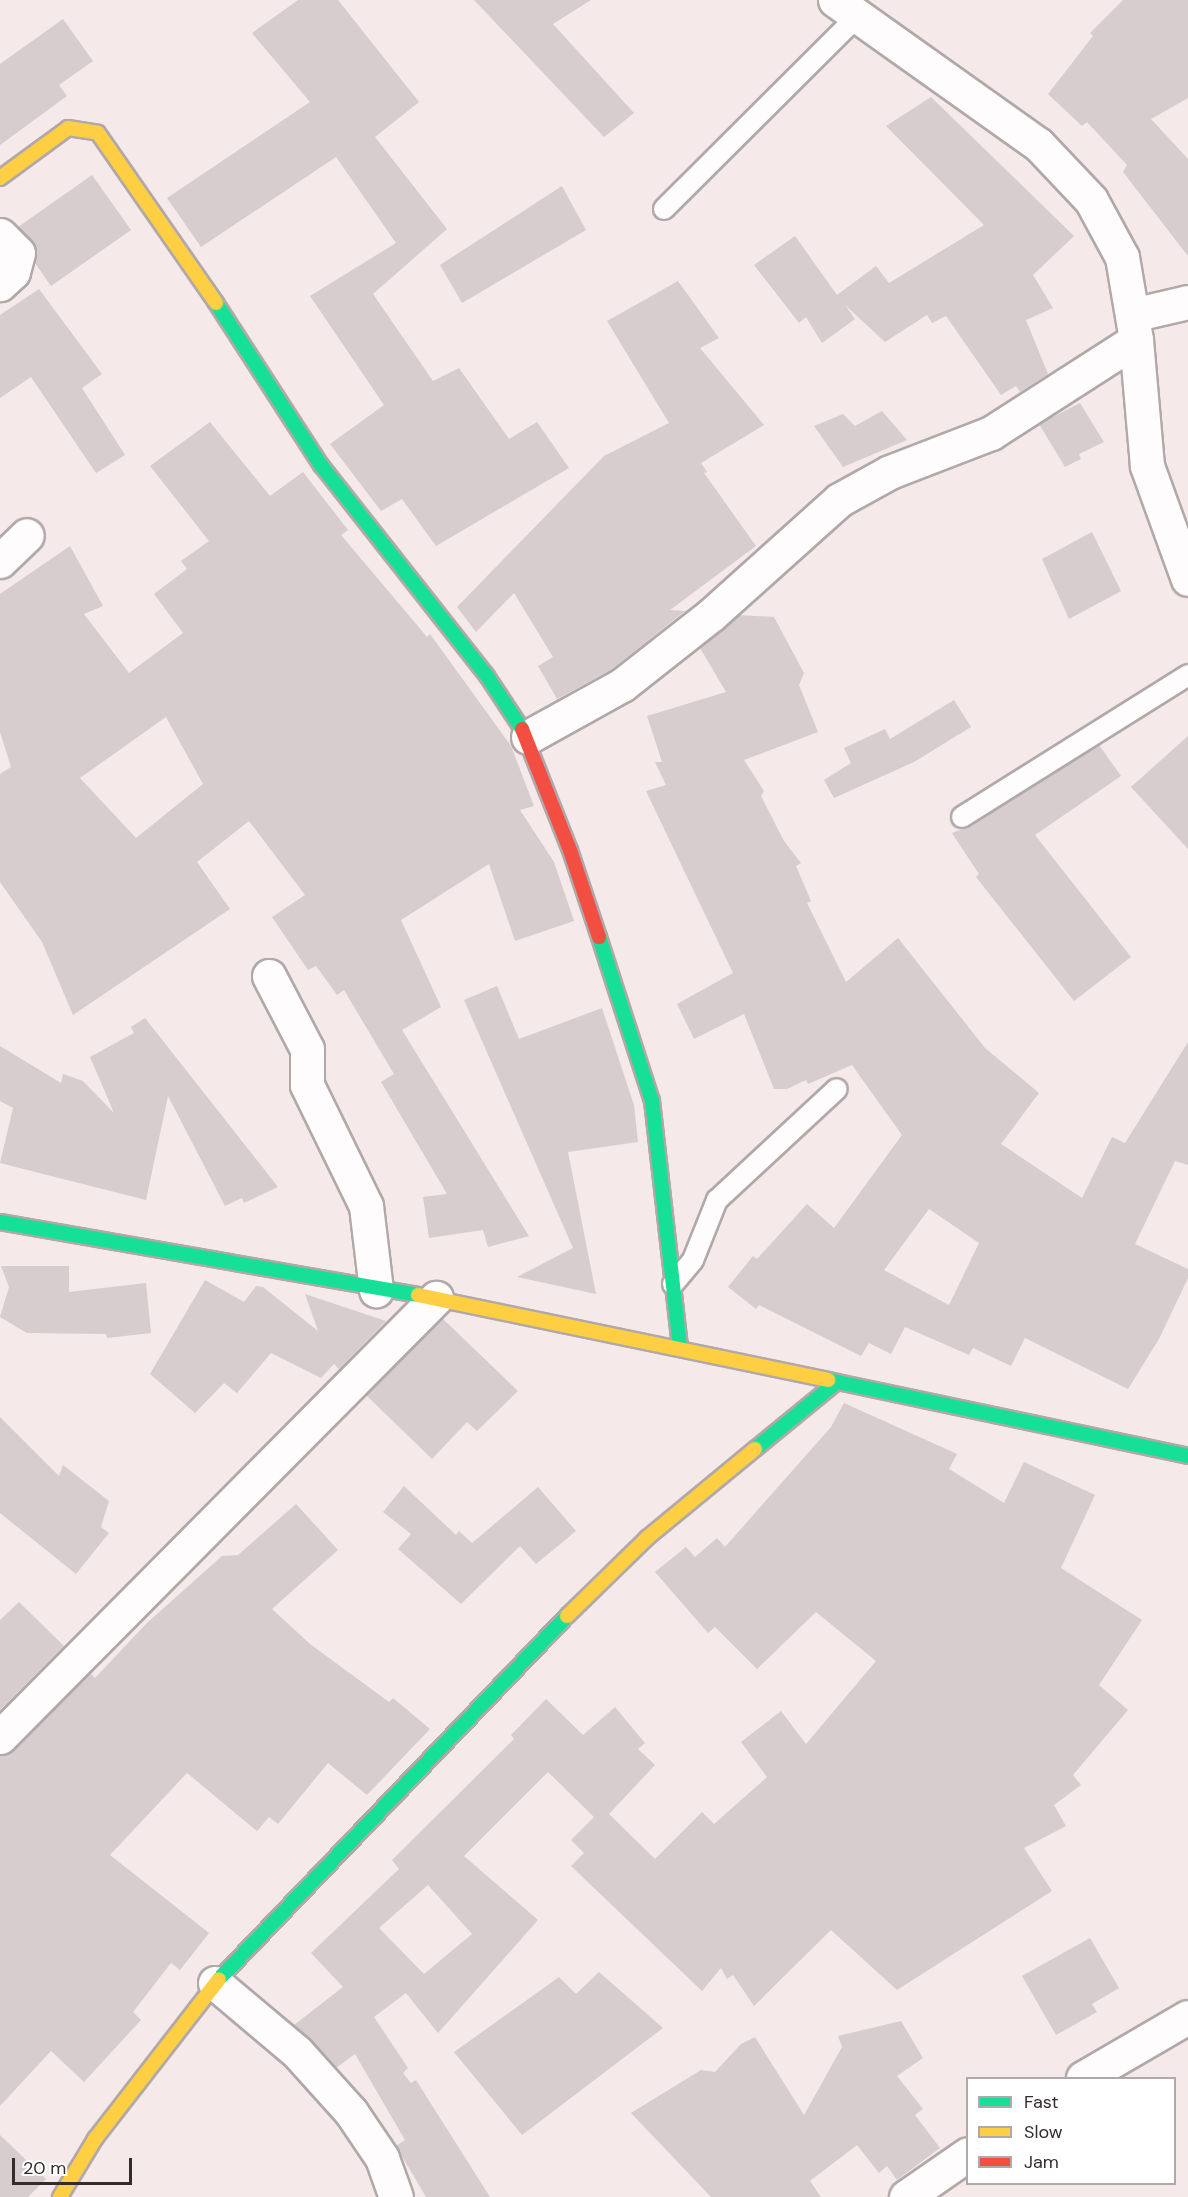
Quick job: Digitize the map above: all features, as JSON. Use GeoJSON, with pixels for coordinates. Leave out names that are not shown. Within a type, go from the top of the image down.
{"type":"FeatureCollection","features":[{"type":"Feature","properties":{"kind":"street"},"geometry":{"type":"LineString","coordinates":[[846,8],[1038,144],[1091,200],[1122,257],[1134,328],[1148,466],[1188,579]]}},
{"type":"Feature","properties":{"kind":"street"},"geometry":{"type":"LineString","coordinates":[[0,178],[68,128],[98,133],[197,274],[321,465],[487,676],[528,737],[570,850],[652,1101],[681,1347]]}},
{"type":"Feature","properties":{"kind":"street"},"geometry":{"type":"LineString","coordinates":[[0,235],[18,253],[13,272],[0,284]]}},
{"type":"Feature","properties":{"kind":"street"},"geometry":{"type":"LineString","coordinates":[[528,737],[622,685],[711,615],[839,500],[890,472],[991,433],[1134,328],[1188,302]]}},
{"type":"Feature","properties":{"kind":"street"},"geometry":{"type":"LineString","coordinates":[[0,561],[27,535]]}},
{"type":"Feature","properties":{"kind":"street"},"geometry":{"type":"LineString","coordinates":[[269,976],[307,1048],[307,1085],[366,1206],[376,1290]]}},
{"type":"Feature","properties":{"kind":"street"},"geometry":{"type":"LineString","coordinates":[[0,1222],[376,1290],[436,1298],[681,1347],[1188,1456]]}},
{"type":"Feature","properties":{"kind":"street"},"geometry":{"type":"LineString","coordinates":[[0,1737],[436,1298]]}},
{"type":"Feature","properties":{"kind":"street"},"geometry":{"type":"LineString","coordinates":[[60,2197],[95,2139],[215,1983],[514,1667],[647,1538],[837,1382]]}},
{"type":"Feature","properties":{"kind":"street"},"geometry":{"type":"LineString","coordinates":[[215,1983],[297,2052],[351,2112],[382,2158],[396,2197]]}},
{"type":"Feature","properties":{"kind":"street"},"geometry":{"type":"LineString","coordinates":[[1086,2077],[1188,2017]]}},
{"type":"Feature","properties":{"kind":"street"},"geometry":{"type":"LineString","coordinates":[[906,2197],[966,2155]]}},
{"type":"Feature","properties":{"kind":"lane"},"geometry":{"type":"LineString","coordinates":[[663,209],[846,8]]}},
{"type":"Feature","properties":{"kind":"lane"},"geometry":{"type":"LineString","coordinates":[[962,817],[1188,675]]}},
{"type":"Feature","properties":{"kind":"lane"},"geometry":{"type":"LineString","coordinates":[[673,1284],[693,1260],[717,1200],[837,1089]]}},
{"type":"Feature","properties":{"kind":"building"},"geometry":{"type":"Polygon","coordinates":[[[298,0],[338,0],[419,102],[375,137],[447,229],[373,294],[433,381],[459,368],[509,439],[537,422],[569,468],[436,546],[402,499],[381,511],[330,444],[384,405],[310,296],[396,243],[336,157],[201,247],[167,198],[310,102],[252,33],[298,0]]]}},
{"type":"Feature","properties":{"kind":"building"},"geometry":{"type":"Polygon","coordinates":[[[474,0],[591,0],[553,24],[634,113],[604,137],[474,0]]]}},
{"type":"Feature","properties":{"kind":"building"},"geometry":{"type":"Polygon","coordinates":[[[1123,0],[1188,0],[1188,98],[1151,119],[1188,159],[1188,256],[1123,172],[1127,165],[1087,122],[1082,126],[1048,94],[1093,36],[1090,33],[1123,0]]]}},
{"type":"Feature","properties":{"kind":"building"},"geometry":{"type":"Polygon","coordinates":[[[63,19],[93,61],[59,85],[67,96],[0,145],[0,64],[63,19]]]}},
{"type":"Feature","properties":{"kind":"building"},"geometry":{"type":"Polygon","coordinates":[[[931,97],[1074,236],[1033,275],[1053,308],[1026,320],[1048,374],[1020,392],[1016,386],[1001,395],[946,316],[932,323],[927,315],[885,342],[845,305],[855,319],[822,343],[806,317],[799,323],[754,265],[795,236],[837,295],[876,266],[889,283],[984,225],[886,126],[931,97]]]}},
{"type":"Feature","properties":{"kind":"building"},"geometry":{"type":"Polygon","coordinates":[[[92,175],[131,230],[51,286],[35,263],[36,248],[18,227],[92,175]]]}},
{"type":"Feature","properties":{"kind":"building"},"geometry":{"type":"Polygon","coordinates":[[[562,186],[586,230],[462,303],[440,265],[562,186]]]}},
{"type":"Feature","properties":{"kind":"building"},"geometry":{"type":"Polygon","coordinates":[[[678,281],[719,338],[700,348],[764,425],[701,463],[707,472],[704,473],[756,546],[670,610],[685,611],[612,669],[557,699],[538,666],[553,657],[514,593],[476,632],[457,607],[604,456],[669,423],[607,321],[678,281]]]}},
{"type":"Feature","properties":{"kind":"building"},"geometry":{"type":"Polygon","coordinates":[[[39,289],[102,374],[82,388],[125,455],[96,473],[31,377],[0,398],[0,315],[39,289]]]}},
{"type":"Feature","properties":{"kind":"building"},"geometry":{"type":"Polygon","coordinates":[[[1080,403],[1104,442],[1079,454],[1081,459],[1065,467],[1039,424],[1080,403]]]}},
{"type":"Feature","properties":{"kind":"building"},"geometry":{"type":"Polygon","coordinates":[[[882,411],[907,440],[843,467],[814,426],[843,414],[855,426],[882,411]]]}},
{"type":"Feature","properties":{"kind":"building"},"geometry":{"type":"Polygon","coordinates":[[[210,422],[270,496],[303,472],[348,530],[341,535],[427,637],[430,634],[511,746],[534,806],[520,810],[554,862],[574,921],[515,941],[489,864],[401,920],[441,1007],[402,1030],[529,1236],[488,1247],[483,1230],[429,1238],[423,1197],[447,1194],[381,1082],[394,1074],[344,990],[337,995],[316,966],[308,970],[272,917],[305,895],[249,821],[197,862],[230,909],[73,1015],[42,942],[0,882],[0,774],[11,767],[0,732],[0,594],[70,546],[103,606],[84,614],[129,673],[183,633],[154,594],[187,569],[181,561],[209,541],[150,466],[210,422]],[[166,717],[80,778],[136,838],[203,784],[166,717]]]}},
{"type":"Feature","properties":{"kind":"building"},"geometry":{"type":"Polygon","coordinates":[[[1092,532],[1121,591],[1069,619],[1042,559],[1092,532]]]}},
{"type":"Feature","properties":{"kind":"building"},"geometry":{"type":"Polygon","coordinates":[[[739,615],[774,617],[804,673],[799,685],[818,732],[744,760],[764,791],[761,796],[784,841],[801,863],[796,866],[811,901],[807,903],[846,982],[898,938],[985,1048],[1039,1093],[1001,1144],[1082,1198],[1112,1137],[1125,1143],[1188,1042],[1188,1165],[1175,1161],[1135,1244],[1188,1269],[1188,1278],[1159,1339],[1128,1389],[1025,1338],[1011,1366],[973,1348],[969,1355],[905,1327],[891,1354],[869,1343],[861,1356],[759,1305],[756,1309],[728,1287],[753,1256],[757,1259],[807,1204],[834,1228],[902,1135],[852,1065],[808,1084],[806,1080],[787,1089],[774,1089],[744,1014],[694,1039],[677,1004],[733,973],[646,791],[666,785],[655,762],[662,762],[647,716],[726,692],[700,648],[739,615]],[[929,1209],[884,1270],[949,1305],[979,1243],[929,1209]]]}},
{"type":"Feature","properties":{"kind":"building"},"geometry":{"type":"Polygon","coordinates":[[[954,700],[971,727],[914,762],[834,798],[824,780],[851,763],[844,748],[885,729],[890,739],[954,700]]]}},
{"type":"Feature","properties":{"kind":"building"},"geometry":{"type":"Polygon","coordinates":[[[1188,736],[1188,849],[1131,787],[1188,736]]]}},
{"type":"Feature","properties":{"kind":"building"},"geometry":{"type":"Polygon","coordinates":[[[1099,745],[1121,776],[1035,835],[1131,957],[1074,1001],[976,877],[979,874],[952,833],[968,827],[1099,745]]]}},
{"type":"Feature","properties":{"kind":"building"},"geometry":{"type":"Polygon","coordinates":[[[497,986],[519,1039],[602,1008],[634,1105],[638,1142],[568,1152],[596,1294],[517,1277],[573,1248],[464,1000],[497,986]]]}},
{"type":"Feature","properties":{"kind":"building"},"geometry":{"type":"Polygon","coordinates":[[[145,1018],[278,1187],[244,1203],[242,1198],[225,1206],[168,1096],[146,1200],[0,1163],[13,1108],[0,1101],[0,1046],[61,1083],[63,1074],[83,1081],[114,1113],[90,1057],[134,1033],[131,1027],[145,1018]]]}},
{"type":"Feature","properties":{"kind":"building"},"geometry":{"type":"Polygon","coordinates":[[[1,1266],[69,1266],[69,1292],[146,1283],[151,1333],[107,1338],[106,1334],[27,1333],[0,1317],[9,1287],[1,1266]]]}},
{"type":"Feature","properties":{"kind":"building"},"geometry":{"type":"Polygon","coordinates":[[[205,1280],[244,1302],[256,1286],[263,1287],[318,1331],[305,1294],[386,1321],[339,1369],[334,1364],[321,1378],[271,1353],[237,1393],[224,1383],[195,1413],[150,1374],[205,1280]]]}},
{"type":"Feature","properties":{"kind":"building"},"geometry":{"type":"Polygon","coordinates":[[[442,1318],[518,1391],[477,1431],[467,1422],[432,1459],[366,1395],[442,1318]]]}},
{"type":"Feature","properties":{"kind":"building"},"geometry":{"type":"Polygon","coordinates":[[[844,1403],[957,1454],[949,1469],[1004,1503],[1024,1462],[1095,1495],[1061,1568],[1142,1620],[1099,1685],[1128,1710],[1073,1775],[1081,1785],[1054,1805],[1066,1826],[1024,1848],[1052,1891],[897,1990],[831,1930],[754,2006],[733,1975],[727,1979],[721,1968],[702,1991],[571,1866],[584,1853],[571,1840],[594,1817],[548,1772],[464,1856],[538,1920],[438,2033],[406,1993],[374,2017],[408,2068],[403,2073],[411,2083],[416,2080],[490,2197],[426,2197],[396,2146],[405,2140],[355,2054],[336,2068],[294,2025],[343,1987],[311,1953],[399,1869],[392,1860],[514,1739],[511,1735],[546,1699],[583,1735],[615,1707],[645,1743],[638,1749],[655,1765],[609,1814],[655,1859],[702,1812],[714,1824],[767,1777],[741,1742],[781,1711],[806,1744],[876,1661],[816,1612],[757,1669],[715,1627],[708,1633],[655,1572],[686,1547],[695,1557],[717,1538],[725,1547],[831,1427],[844,1403]],[[428,1885],[379,1928],[424,1974],[472,1934],[428,1885]]]}},
{"type":"Feature","properties":{"kind":"building"},"geometry":{"type":"Polygon","coordinates":[[[0,1417],[59,1476],[63,1465],[109,1501],[101,1527],[109,1533],[76,1574],[0,1513],[0,1417]]]}},
{"type":"Feature","properties":{"kind":"building"},"geometry":{"type":"Polygon","coordinates":[[[404,1486],[456,1535],[459,1531],[472,1543],[538,1487],[576,1531],[536,1564],[520,1546],[461,1604],[398,1549],[411,1534],[383,1512],[404,1486]]]}},
{"type":"Feature","properties":{"kind":"building"},"geometry":{"type":"Polygon","coordinates":[[[296,1504],[338,1550],[272,1609],[310,1644],[389,1702],[393,1698],[430,1729],[367,1795],[328,1763],[278,1824],[269,1817],[257,1831],[187,1773],[110,1855],[209,1933],[180,1970],[171,1963],[133,2012],[141,2020],[84,2082],[51,2051],[0,2106],[0,1755],[13,1750],[90,1673],[95,1678],[147,1623],[222,1556],[238,1555],[296,1504]]]}},
{"type":"Feature","properties":{"kind":"building"},"geometry":{"type":"Polygon","coordinates":[[[19,1602],[64,1646],[0,1710],[0,1620],[19,1602]]]}},
{"type":"Feature","properties":{"kind":"building"},"geometry":{"type":"Polygon","coordinates":[[[1090,1938],[1119,1988],[1092,2004],[1097,2012],[1056,2035],[1022,1976],[1090,1938]]]}},
{"type":"Feature","properties":{"kind":"building"},"geometry":{"type":"Polygon","coordinates":[[[599,1972],[663,2028],[522,2135],[454,2052],[559,1977],[576,1994],[599,1972]]]}},
{"type":"Feature","properties":{"kind":"building"},"geometry":{"type":"Polygon","coordinates":[[[901,2021],[923,2058],[897,2076],[923,2109],[915,2115],[940,2148],[897,2180],[887,2166],[879,2173],[857,2145],[810,2181],[821,2197],[711,2197],[631,2113],[701,2070],[715,2072],[741,2044],[755,2037],[804,2115],[842,2047],[838,2036],[901,2021]]]}},
{"type":"Feature","properties":{"kind":"building"},"geometry":{"type":"Polygon","coordinates":[[[0,2135],[46,2179],[28,2197],[0,2197],[0,2135]]]}},
{"type":"Feature","properties":{"kind":"traffic: fast"},"geometry":{"type":"LineString","coordinates":[[216,303],[321,465],[487,676],[522,729]]}},
{"type":"Feature","properties":{"kind":"traffic: fast"},"geometry":{"type":"LineString","coordinates":[[599,937],[652,1101],[680,1347]]}},
{"type":"Feature","properties":{"kind":"traffic: fast"},"geometry":{"type":"LineString","coordinates":[[0,1222],[418,1295]]}},
{"type":"Feature","properties":{"kind":"traffic: fast"},"geometry":{"type":"LineString","coordinates":[[828,1380],[1188,1456]]}},
{"type":"Feature","properties":{"kind":"traffic: fast"},"geometry":{"type":"LineString","coordinates":[[755,1449],[837,1382]]}},
{"type":"Feature","properties":{"kind":"traffic: fast"},"geometry":{"type":"LineString","coordinates":[[219,1979],[567,1616]]}},
{"type":"Feature","properties":{"kind":"traffic: slow"},"geometry":{"type":"LineString","coordinates":[[0,178],[68,128],[98,133],[216,303]]}},
{"type":"Feature","properties":{"kind":"traffic: slow"},"geometry":{"type":"LineString","coordinates":[[418,1295],[828,1380]]}},
{"type":"Feature","properties":{"kind":"traffic: slow"},"geometry":{"type":"LineString","coordinates":[[567,1616],[647,1538],[755,1449]]}},
{"type":"Feature","properties":{"kind":"traffic: slow"},"geometry":{"type":"LineString","coordinates":[[60,2197],[95,2139],[219,1979]]}},
{"type":"Feature","properties":{"kind":"traffic: jam"},"geometry":{"type":"LineString","coordinates":[[522,729],[570,850],[599,937]]}}]}
